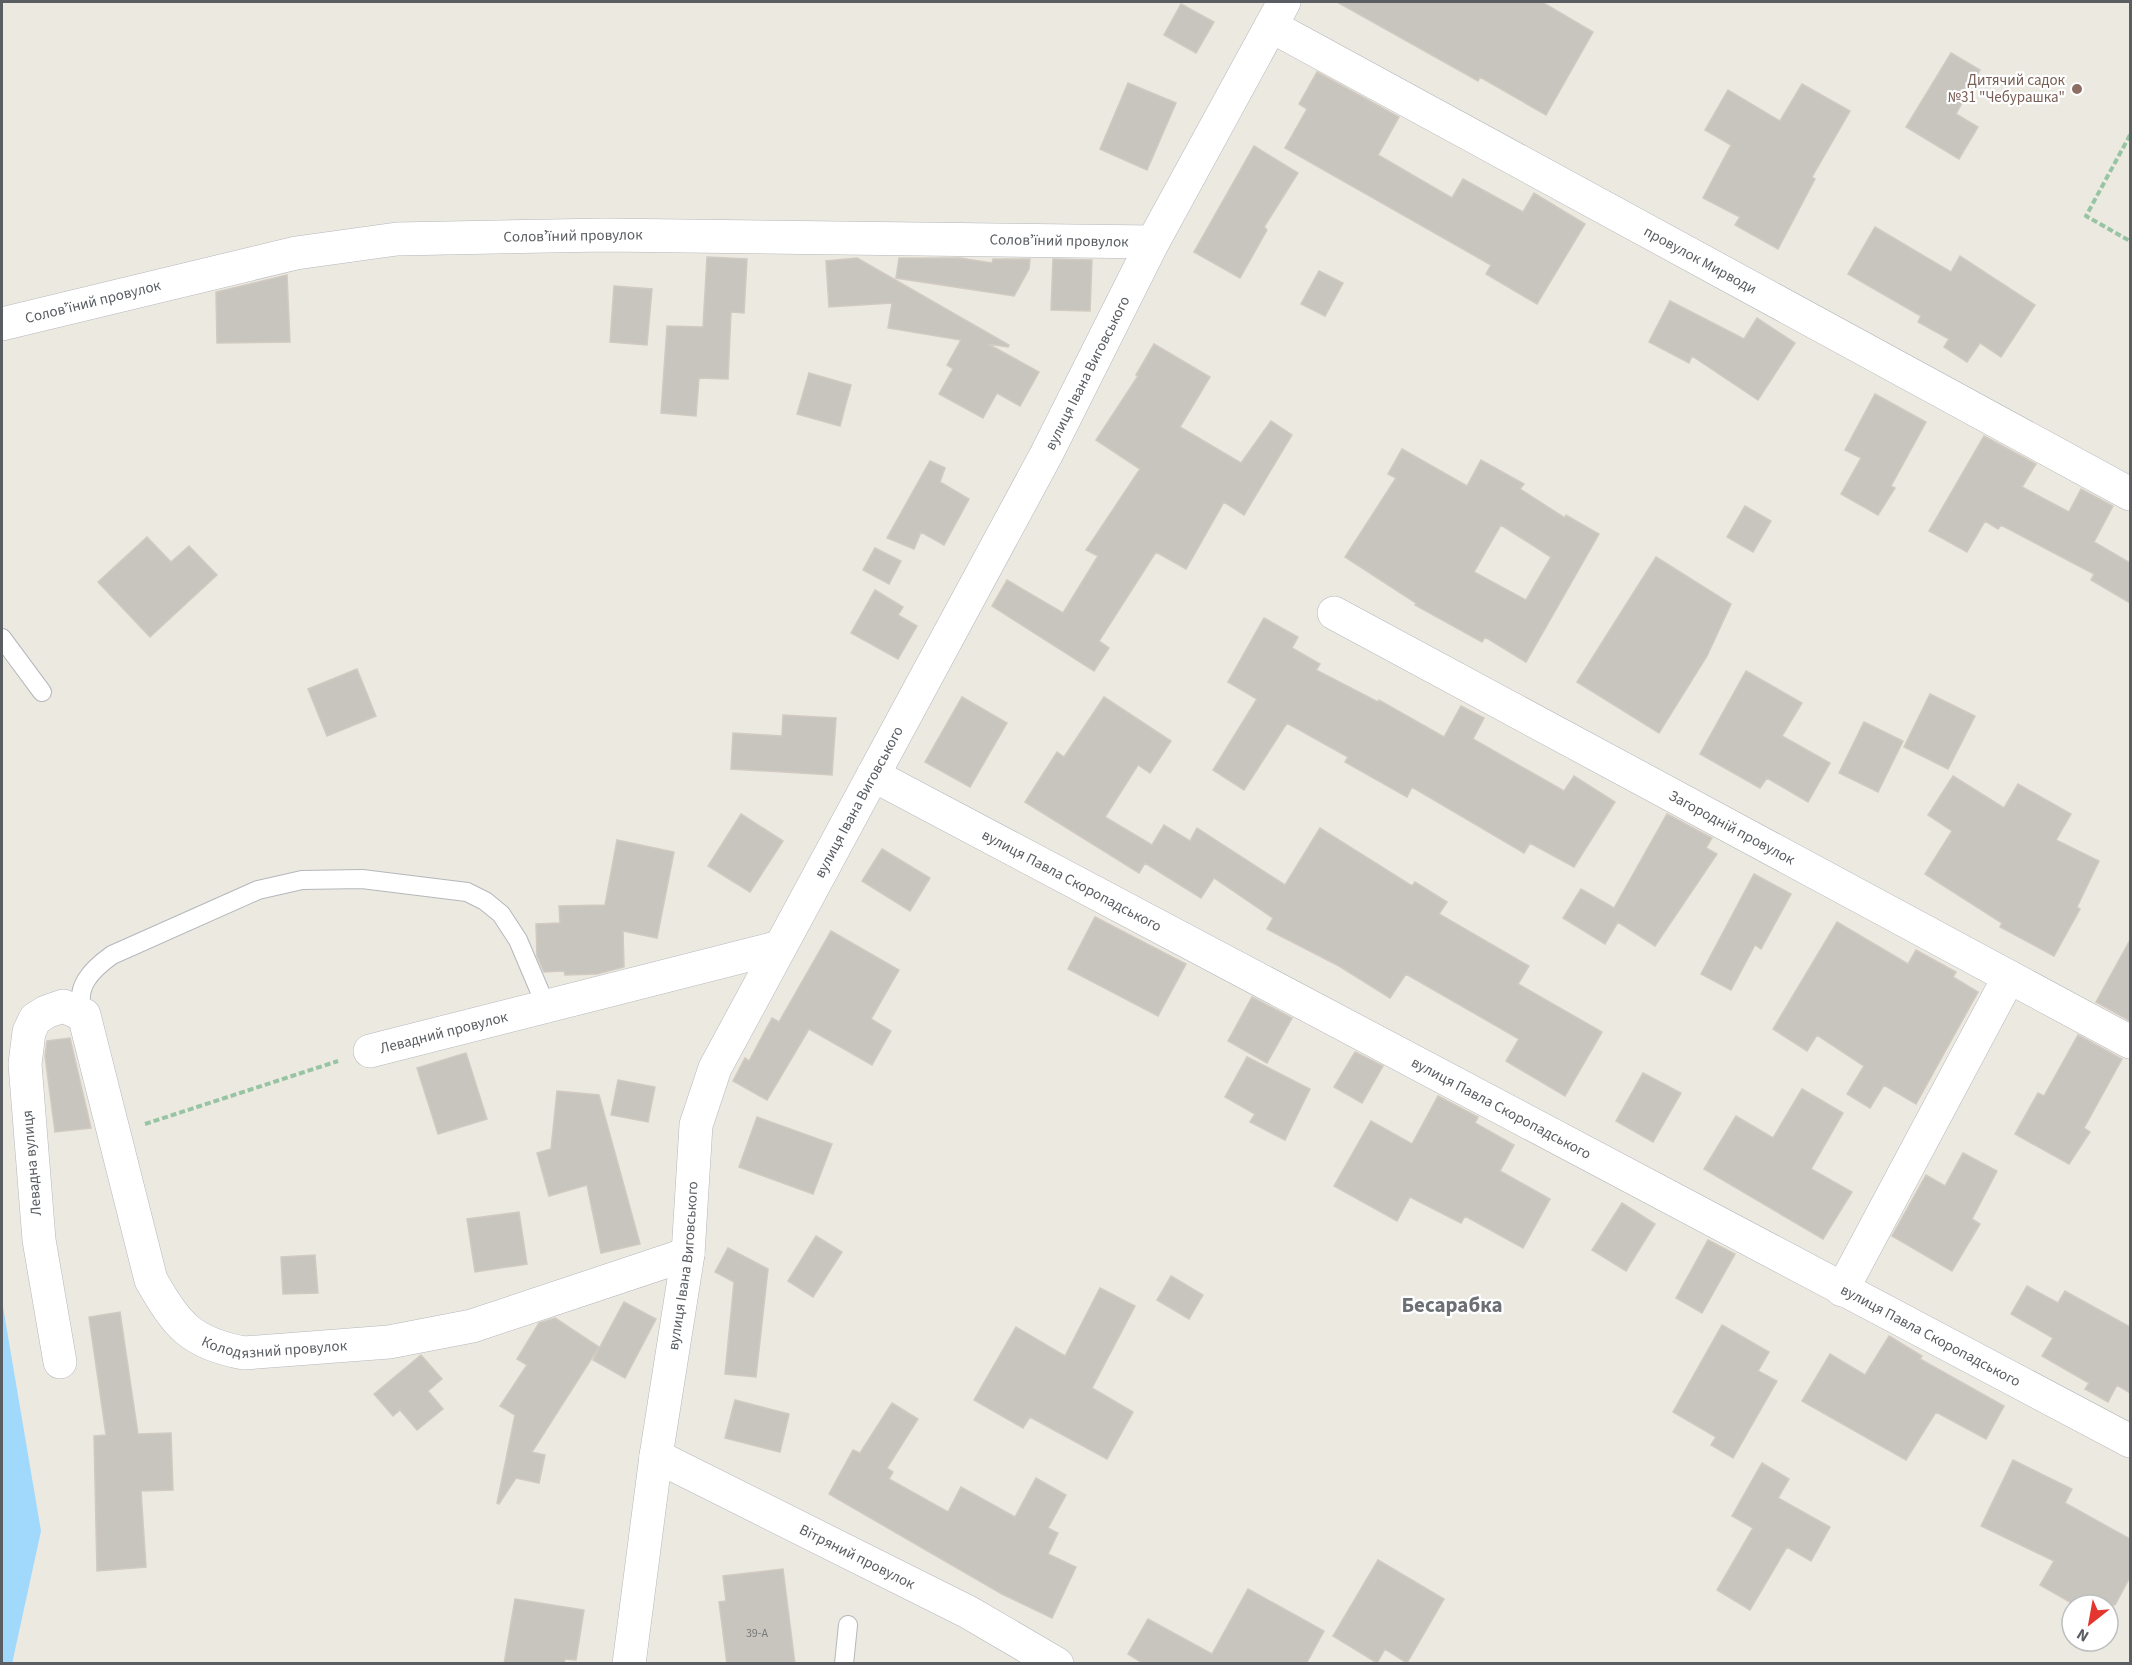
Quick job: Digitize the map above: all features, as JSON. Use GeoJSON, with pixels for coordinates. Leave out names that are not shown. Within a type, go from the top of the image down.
{"type":"FeatureCollection","features":[{"type":"Feature","properties":{"kind":"street","name":"вулиця Івана Виговського"},"geometry":{"type":"LineString","coordinates":[[629,1664],[656,1456],[687,1254],[696,1125],[715,1068],[1046,455],[1153,243],[1277,14]]}},
{"type":"Feature","properties":{"kind":"street","name":"провулок Мирводи"},"geometry":{"type":"LineString","coordinates":[[1277,14],[2130,494]]}},
{"type":"Feature","properties":{"kind":"street","name":"Соловʼїний провулок"},"geometry":{"type":"LineString","coordinates":[[2,324],[296,253],[398,239],[605,235],[1153,243]]}},
{"type":"Feature","properties":{"kind":"street","name":"Загородній провулок"},"geometry":{"type":"LineString","coordinates":[[1334,613],[2130,1042]]}},
{"type":"Feature","properties":{"kind":"street","name":"вулиця Павла Скоропадського"},"geometry":{"type":"LineString","coordinates":[[873,775],[2130,1441]]}},
{"type":"Feature","properties":{"kind":"street","name":"Левадний провулок"},"geometry":{"type":"LineString","coordinates":[[370,1051],[780,947]]}},
{"type":"Feature","properties":{"kind":"street"},"geometry":{"type":"LineString","coordinates":[[1842,1290],[2008,977]]}},
{"type":"Feature","properties":{"kind":"street","name":"Левадна вулиця"},"geometry":{"type":"LineString","coordinates":[[60,1362],[39,1240],[25,1064],[29,1032],[35,1019],[46,1011],[63,1006],[84,1015]]}},
{"type":"Feature","properties":{"kind":"street","name":"Колодязний провулок"},"geometry":{"type":"LineString","coordinates":[[84,1015],[151,1280],[172,1317],[195,1337],[224,1349],[244,1353],[389,1342],[472,1326],[687,1254]]}},
{"type":"Feature","properties":{"kind":"street","name":"Вітряний провулок"},"geometry":{"type":"LineString","coordinates":[[656,1456],[968,1612],[1057,1664]]}},
{"type":"Feature","properties":{"kind":"lane"},"geometry":{"type":"LineString","coordinates":[[2,638],[42,692]]}},
{"type":"Feature","properties":{"kind":"lane"},"geometry":{"type":"LineString","coordinates":[[84,1015],[79,1003],[85,980],[97,966],[112,955],[258,890],[302,880],[362,879],[467,892],[476,896],[501,914],[518,940],[546,1006]]}},
{"type":"Feature","properties":{"kind":"lane"},"geometry":{"type":"LineString","coordinates":[[844,1664],[848,1625]]}},
{"type":"Feature","properties":{"kind":"path"},"geometry":{"type":"LineString","coordinates":[[2130,135],[2086,216],[2130,241]]}},
{"type":"Feature","properties":{"kind":"path","name":"Левадний провулок"},"geometry":{"type":"LineString","coordinates":[[113,1134],[370,1051]]}},
{"type":"Feature","properties":{"kind":"water"},"geometry":{"type":"Polygon","coordinates":[[[2,1301],[41,1531],[12,1664],[2,1663],[2,1301]]]}},
{"type":"Feature","properties":{"kind":"building"},"geometry":{"type":"Polygon","coordinates":[[[1337,2],[1542,2],[1593,32],[1546,115],[1480,77],[1478,81],[1337,2]]]}},
{"type":"Feature","properties":{"kind":"building"},"geometry":{"type":"Polygon","coordinates":[[[1181,4],[1214,22],[1196,53],[1164,35],[1181,4]]]}},
{"type":"Feature","properties":{"kind":"building"},"geometry":{"type":"Polygon","coordinates":[[[1951,53],[1980,70],[1956,114],[1978,127],[1959,159],[1906,127],[1951,53]]]}},
{"type":"Feature","properties":{"kind":"building"},"geometry":{"type":"Polygon","coordinates":[[[1317,72],[1399,117],[1378,155],[1452,198],[1463,179],[1523,212],[1534,193],[1585,224],[1537,304],[1486,274],[1491,265],[1285,148],[1307,109],[1299,104],[1317,72]]]}},
{"type":"Feature","properties":{"kind":"building"},"geometry":{"type":"Polygon","coordinates":[[[1128,83],[1176,103],[1147,170],[1100,149],[1128,83]]]}},
{"type":"Feature","properties":{"kind":"building"},"geometry":{"type":"Polygon","coordinates":[[[1802,84],[1850,111],[1812,177],[1815,179],[1778,249],[1735,225],[1740,217],[1703,198],[1731,145],[1705,130],[1728,90],[1780,121],[1802,84]]]}},
{"type":"Feature","properties":{"kind":"building"},"geometry":{"type":"Polygon","coordinates":[[[1254,146],[1298,173],[1264,227],[1267,230],[1240,278],[1194,252],[1254,146]]]}},
{"type":"Feature","properties":{"kind":"building"},"geometry":{"type":"Polygon","coordinates":[[[1875,227],[1951,272],[1960,256],[2035,305],[2001,357],[1980,343],[1967,362],[1944,347],[1949,339],[1918,322],[1921,316],[1848,274],[1875,227]]]}},
{"type":"Feature","properties":{"kind":"building"},"geometry":{"type":"Polygon","coordinates":[[[707,257],[747,259],[744,313],[731,312],[728,379],[699,378],[696,416],[661,413],[667,326],[703,327],[707,257]]]}},
{"type":"Feature","properties":{"kind":"building"},"geometry":{"type":"Polygon","coordinates":[[[857,258],[1009,345],[1008,347],[988,344],[1039,372],[1020,406],[997,393],[983,418],[939,394],[953,369],[947,365],[961,340],[888,328],[892,303],[829,307],[826,261],[857,258]]]}},
{"type":"Feature","properties":{"kind":"building"},"geometry":{"type":"Polygon","coordinates":[[[899,258],[960,258],[992,263],[993,259],[1030,259],[1029,269],[1014,296],[896,278],[899,258]]]}},
{"type":"Feature","properties":{"kind":"building"},"geometry":{"type":"Polygon","coordinates":[[[1053,259],[1092,260],[1090,311],[1051,310],[1053,259]]]}},
{"type":"Feature","properties":{"kind":"building"},"geometry":{"type":"Polygon","coordinates":[[[1319,271],[1343,283],[1325,316],[1301,304],[1319,271]]]}},
{"type":"Feature","properties":{"kind":"building"},"geometry":{"type":"Polygon","coordinates":[[[287,275],[290,342],[217,343],[216,292],[287,275]]]}},
{"type":"Feature","properties":{"kind":"building"},"geometry":{"type":"Polygon","coordinates":[[[614,286],[652,289],[647,345],[610,342],[614,286]]]}},
{"type":"Feature","properties":{"kind":"building"},"geometry":{"type":"Polygon","coordinates":[[[1670,301],[1744,339],[1757,318],[1795,343],[1758,400],[1692,356],[1689,363],[1649,342],[1670,301]]]}},
{"type":"Feature","properties":{"kind":"building"},"geometry":{"type":"Polygon","coordinates":[[[1154,344],[1210,377],[1180,427],[1241,463],[1271,421],[1292,435],[1244,515],[1224,502],[1186,569],[1156,552],[1099,641],[1109,648],[1094,671],[992,606],[1007,580],[1063,613],[1098,556],[1086,550],[1140,469],[1096,440],[1138,376],[1136,375],[1154,344]]]}},
{"type":"Feature","properties":{"kind":"building"},"geometry":{"type":"Polygon","coordinates":[[[809,373],[851,385],[840,426],[797,414],[809,373]]]}},
{"type":"Feature","properties":{"kind":"building"},"geometry":{"type":"Polygon","coordinates":[[[1875,394],[1926,422],[1891,486],[1895,488],[1878,515],[1841,494],[1861,458],[1845,450],[1875,394]]]}},
{"type":"Feature","properties":{"kind":"building"},"geometry":{"type":"Polygon","coordinates":[[[1984,436],[2036,464],[2022,487],[2069,512],[2081,489],[2113,506],[2094,542],[2130,563],[2130,603],[2091,580],[2094,574],[2001,525],[1998,529],[1985,521],[1967,552],[1929,531],[1984,436]]]}},
{"type":"Feature","properties":{"kind":"building"},"geometry":{"type":"Polygon","coordinates":[[[1402,449],[1467,486],[1481,460],[1524,484],[1520,489],[1565,518],[1566,515],[1599,534],[1526,662],[1485,637],[1482,642],[1415,605],[1416,603],[1345,557],[1396,478],[1388,474],[1402,449]],[[1501,525],[1474,572],[1526,600],[1551,557],[1501,525]]]}},
{"type":"Feature","properties":{"kind":"building"},"geometry":{"type":"Polygon","coordinates":[[[930,461],[945,468],[940,482],[969,499],[944,545],[921,532],[914,549],[887,538],[930,461]]]}},
{"type":"Feature","properties":{"kind":"building"},"geometry":{"type":"Polygon","coordinates":[[[1745,506],[1771,521],[1753,552],[1727,537],[1745,506]]]}},
{"type":"Feature","properties":{"kind":"building"},"geometry":{"type":"Polygon","coordinates":[[[147,537],[171,562],[189,546],[217,575],[150,637],[98,582],[147,537]]]}},
{"type":"Feature","properties":{"kind":"building"},"geometry":{"type":"Polygon","coordinates":[[[875,548],[901,561],[889,584],[863,570],[875,548]]]}},
{"type":"Feature","properties":{"kind":"building"},"geometry":{"type":"Polygon","coordinates":[[[1656,557],[1731,604],[1707,656],[1659,733],[1577,682],[1656,557]]]}},
{"type":"Feature","properties":{"kind":"building"},"geometry":{"type":"Polygon","coordinates":[[[875,590],[903,607],[898,615],[917,626],[898,659],[851,633],[875,590]]]}},
{"type":"Feature","properties":{"kind":"building"},"geometry":{"type":"Polygon","coordinates":[[[1264,618],[1298,637],[1292,648],[1320,664],[1316,670],[1378,702],[1379,700],[1444,737],[1461,706],[1484,718],[1473,739],[1564,791],[1574,776],[1615,802],[1574,867],[1530,843],[1524,853],[1412,787],[1407,797],[1345,762],[1348,757],[1287,723],[1244,790],[1213,770],[1257,699],[1228,682],[1264,618]]]}},
{"type":"Feature","properties":{"kind":"building"},"geometry":{"type":"Polygon","coordinates":[[[357,669],[376,716],[327,736],[308,689],[357,669]]]}},
{"type":"Feature","properties":{"kind":"building"},"geometry":{"type":"Polygon","coordinates":[[[1746,671],[1802,703],[1782,736],[1830,763],[1808,802],[1767,778],[1760,788],[1700,754],[1746,671]]]}},
{"type":"Feature","properties":{"kind":"building"},"geometry":{"type":"Polygon","coordinates":[[[1930,694],[1975,716],[1948,769],[1904,747],[1930,694]]]}},
{"type":"Feature","properties":{"kind":"building"},"geometry":{"type":"Polygon","coordinates":[[[962,697],[1007,723],[970,787],[925,762],[962,697]]]}},
{"type":"Feature","properties":{"kind":"building"},"geometry":{"type":"Polygon","coordinates":[[[1104,697],[1171,741],[1150,773],[1138,765],[1105,817],[1152,845],[1164,825],[1190,841],[1197,828],[1285,885],[1320,828],[1412,886],[1415,882],[1447,902],[1439,914],[1529,966],[1518,984],[1602,1032],[1565,1096],[1506,1061],[1519,1039],[1406,974],[1390,998],[1339,966],[1267,929],[1273,918],[1214,878],[1201,898],[1145,863],[1139,873],[1025,802],[1057,752],[1064,757],[1104,697]]]}},
{"type":"Feature","properties":{"kind":"building"},"geometry":{"type":"Polygon","coordinates":[[[783,715],[836,718],[832,775],[731,769],[733,733],[782,736],[783,715]]]}},
{"type":"Feature","properties":{"kind":"building"},"geometry":{"type":"Polygon","coordinates":[[[1864,722],[1903,741],[1878,792],[1839,773],[1864,722]]]}},
{"type":"Feature","properties":{"kind":"building"},"geometry":{"type":"Polygon","coordinates":[[[1953,776],[2004,808],[2018,784],[2071,814],[2056,840],[2099,861],[2077,907],[2080,909],[2054,956],[2000,927],[2002,923],[1925,874],[1952,831],[1928,815],[1953,776]]]}},
{"type":"Feature","properties":{"kind":"building"},"geometry":{"type":"Polygon","coordinates":[[[741,814],[783,841],[750,892],[708,866],[741,814]]]}},
{"type":"Feature","properties":{"kind":"building"},"geometry":{"type":"Polygon","coordinates":[[[1667,814],[1712,838],[1706,848],[1717,854],[1655,946],[1618,922],[1605,944],[1563,918],[1581,889],[1614,908],[1667,814]]]}},
{"type":"Feature","properties":{"kind":"building"},"geometry":{"type":"Polygon","coordinates":[[[617,840],[674,852],[657,938],[623,931],[624,967],[597,974],[565,975],[564,971],[544,972],[537,956],[536,924],[560,923],[559,906],[605,905],[617,840]]]}},
{"type":"Feature","properties":{"kind":"building"},"geometry":{"type":"Polygon","coordinates":[[[882,849],[930,878],[910,911],[862,881],[882,849]]]}},
{"type":"Feature","properties":{"kind":"building"},"geometry":{"type":"Polygon","coordinates":[[[1754,874],[1791,894],[1761,949],[1755,945],[1731,990],[1701,974],[1754,874]]]}},
{"type":"Feature","properties":{"kind":"building"},"geometry":{"type":"Polygon","coordinates":[[[1095,917],[1186,964],[1158,1016],[1068,969],[1095,917]]]}},
{"type":"Feature","properties":{"kind":"building"},"geometry":{"type":"Polygon","coordinates":[[[1837,922],[1908,964],[1916,950],[1956,972],[1953,977],[1978,992],[1916,1104],[1884,1085],[1870,1108],[1847,1094],[1864,1066],[1817,1035],[1807,1051],[1773,1029],[1837,922]]]}},
{"type":"Feature","properties":{"kind":"building"},"geometry":{"type":"Polygon","coordinates":[[[831,931],[899,970],[871,1019],[891,1031],[872,1065],[809,1029],[767,1100],[733,1081],[745,1058],[749,1061],[772,1018],[779,1022],[831,931]]]}},
{"type":"Feature","properties":{"kind":"building"},"geometry":{"type":"Polygon","coordinates":[[[2130,940],[2130,1021],[2096,1002],[2130,940]]]}},
{"type":"Feature","properties":{"kind":"building"},"geometry":{"type":"Polygon","coordinates":[[[1252,997],[1292,1018],[1267,1063],[1228,1041],[1252,997]]]}},
{"type":"Feature","properties":{"kind":"building"},"geometry":{"type":"Polygon","coordinates":[[[2078,1035],[2122,1059],[2084,1128],[2090,1132],[2069,1164],[2015,1134],[2038,1093],[2044,1096],[2078,1035]]]}},
{"type":"Feature","properties":{"kind":"building"},"geometry":{"type":"Polygon","coordinates":[[[70,1038],[91,1128],[55,1132],[45,1056],[47,1041],[70,1038]]]}},
{"type":"Feature","properties":{"kind":"building"},"geometry":{"type":"Polygon","coordinates":[[[1355,1052],[1383,1066],[1362,1103],[1334,1087],[1355,1052]]]}},
{"type":"Feature","properties":{"kind":"building"},"geometry":{"type":"Polygon","coordinates":[[[466,1053],[487,1119],[438,1134],[417,1068],[466,1053]]]}},
{"type":"Feature","properties":{"kind":"building"},"geometry":{"type":"Polygon","coordinates":[[[1247,1057],[1310,1089],[1285,1140],[1250,1122],[1255,1114],[1225,1097],[1247,1057]]]}},
{"type":"Feature","properties":{"kind":"building"},"geometry":{"type":"Polygon","coordinates":[[[1643,1073],[1681,1093],[1653,1142],[1616,1121],[1643,1073]]]}},
{"type":"Feature","properties":{"kind":"building"},"geometry":{"type":"Polygon","coordinates":[[[618,1080],[655,1087],[648,1122],[611,1115],[618,1080]]]}},
{"type":"Feature","properties":{"kind":"building"},"geometry":{"type":"Polygon","coordinates":[[[1802,1089],[1843,1113],[1811,1169],[1852,1192],[1823,1239],[1704,1169],[1736,1116],[1773,1138],[1802,1089]]]}},
{"type":"Feature","properties":{"kind":"building"},"geometry":{"type":"Polygon","coordinates":[[[557,1091],[599,1095],[640,1244],[601,1253],[587,1185],[549,1196],[537,1153],[551,1149],[557,1091]]]}},
{"type":"Feature","properties":{"kind":"building"},"geometry":{"type":"Polygon","coordinates":[[[1438,1096],[1478,1117],[1475,1123],[1514,1145],[1500,1171],[1550,1199],[1523,1248],[1465,1216],[1461,1223],[1410,1197],[1397,1221],[1334,1186],[1371,1121],[1412,1144],[1438,1096]]]}},
{"type":"Feature","properties":{"kind":"building"},"geometry":{"type":"Polygon","coordinates":[[[757,1117],[832,1144],[813,1194],[739,1167],[757,1117]]]}},
{"type":"Feature","properties":{"kind":"building"},"geometry":{"type":"Polygon","coordinates":[[[1963,1153],[1997,1171],[1972,1219],[1980,1224],[1952,1271],[1892,1236],[1926,1175],[1945,1186],[1963,1153]]]}},
{"type":"Feature","properties":{"kind":"building"},"geometry":{"type":"Polygon","coordinates":[[[1622,1203],[1655,1224],[1626,1271],[1592,1250],[1622,1203]]]}},
{"type":"Feature","properties":{"kind":"building"},"geometry":{"type":"Polygon","coordinates":[[[519,1212],[527,1264],[475,1272],[467,1219],[519,1212]]]}},
{"type":"Feature","properties":{"kind":"building"},"geometry":{"type":"Polygon","coordinates":[[[816,1236],[842,1252],[813,1297],[788,1281],[816,1236]]]}},
{"type":"Feature","properties":{"kind":"building"},"geometry":{"type":"Polygon","coordinates":[[[1708,1240],[1735,1254],[1702,1313],[1676,1298],[1708,1240]]]}},
{"type":"Feature","properties":{"kind":"building"},"geometry":{"type":"Polygon","coordinates":[[[728,1248],[768,1269],[756,1377],[725,1374],[734,1282],[715,1272],[728,1248]]]}},
{"type":"Feature","properties":{"kind":"building"},"geometry":{"type":"Polygon","coordinates":[[[315,1255],[318,1293],[283,1294],[281,1257],[315,1255]]]}},
{"type":"Feature","properties":{"kind":"building"},"geometry":{"type":"Polygon","coordinates":[[[1171,1276],[1203,1295],[1189,1319],[1157,1300],[1171,1276]]]}},
{"type":"Feature","properties":{"kind":"building"},"geometry":{"type":"Polygon","coordinates":[[[2027,1286],[2058,1303],[2065,1291],[2130,1327],[2130,1393],[2117,1385],[2108,1402],[2085,1389],[2089,1383],[2042,1356],[2053,1338],[2011,1314],[2027,1286]]]}},
{"type":"Feature","properties":{"kind":"building"},"geometry":{"type":"Polygon","coordinates":[[[1100,1288],[1135,1306],[1092,1388],[1133,1412],[1107,1459],[1030,1417],[1023,1428],[974,1400],[1016,1327],[1065,1356],[1100,1288]]]}},
{"type":"Feature","properties":{"kind":"building"},"geometry":{"type":"Polygon","coordinates":[[[624,1302],[656,1319],[625,1378],[593,1360],[624,1302]]]}},
{"type":"Feature","properties":{"kind":"building"},"geometry":{"type":"Polygon","coordinates":[[[120,1312],[138,1434],[171,1433],[173,1490],[141,1491],[146,1567],[97,1571],[94,1436],[106,1435],[89,1317],[120,1312]]]}},
{"type":"Feature","properties":{"kind":"building"},"geometry":{"type":"Polygon","coordinates":[[[555,1318],[599,1347],[532,1452],[545,1455],[539,1483],[516,1478],[499,1504],[497,1503],[515,1415],[500,1406],[527,1365],[517,1359],[539,1323],[555,1318]]]}},
{"type":"Feature","properties":{"kind":"building"},"geometry":{"type":"Polygon","coordinates":[[[1722,1325],[1769,1352],[1758,1371],[1777,1381],[1733,1458],[1711,1445],[1716,1437],[1673,1412],[1722,1325]]]}},
{"type":"Feature","properties":{"kind":"building"},"geometry":{"type":"Polygon","coordinates":[[[1889,1336],[1922,1356],[1920,1359],[2004,1406],[1986,1439],[1936,1412],[1906,1460],[1802,1401],[1830,1354],[1865,1375],[1889,1336]]]}},
{"type":"Feature","properties":{"kind":"building"},"geometry":{"type":"Polygon","coordinates":[[[421,1355],[442,1379],[428,1391],[443,1409],[417,1430],[400,1410],[393,1416],[374,1394],[421,1355]]]}},
{"type":"Feature","properties":{"kind":"building"},"geometry":{"type":"Polygon","coordinates":[[[735,1400],[789,1414],[780,1452],[725,1438],[735,1400]]]}},
{"type":"Feature","properties":{"kind":"building"},"geometry":{"type":"Polygon","coordinates":[[[892,1403],[918,1419],[887,1468],[893,1472],[889,1479],[948,1512],[961,1487],[1015,1517],[1036,1478],[1066,1495],[1048,1528],[1058,1533],[1048,1554],[1076,1567],[1052,1618],[1002,1594],[829,1494],[853,1450],[860,1453],[892,1403]]]}},
{"type":"Feature","properties":{"kind":"building"},"geometry":{"type":"Polygon","coordinates":[[[2013,1460],[2072,1489],[2065,1503],[2130,1539],[2130,1577],[2120,1596],[2120,1593],[2060,1593],[2060,1596],[2040,1585],[2054,1561],[1981,1526],[2013,1460]]]}},
{"type":"Feature","properties":{"kind":"building"},"geometry":{"type":"Polygon","coordinates":[[[1762,1463],[1789,1479],[1778,1498],[1830,1527],[1811,1561],[1787,1547],[1750,1610],[1717,1590],[1753,1528],[1732,1516],[1762,1463]]]}},
{"type":"Feature","properties":{"kind":"building"},"geometry":{"type":"Polygon","coordinates":[[[1378,1560],[1444,1599],[1407,1663],[1385,1649],[1377,1663],[1333,1636],[1378,1560]]]}},
{"type":"Feature","properties":{"kind":"building"},"geometry":{"type":"Polygon","coordinates":[[[783,1569],[795,1664],[727,1664],[719,1602],[726,1601],[723,1576],[783,1569]]]}},
{"type":"Feature","properties":{"kind":"building"},"geometry":{"type":"Polygon","coordinates":[[[1248,1589],[1324,1631],[1306,1664],[1144,1664],[1128,1654],[1148,1619],[1212,1654],[1248,1589]]]}},
{"type":"Feature","properties":{"kind":"building"},"geometry":{"type":"Polygon","coordinates":[[[515,1599],[584,1610],[576,1660],[565,1659],[564,1664],[504,1664],[515,1599]]]}},
{"type":"Feature","properties":{"kind":"place","name":"Дитячий садок №31 \"Чебурашка\""},"geometry":{"type":"Point","coordinates":[2077,89]}},
{"type":"Feature","properties":{"kind":"district","name":"Бесарабка"},"geometry":{"type":"Point","coordinates":[1452,1305]}}]}
